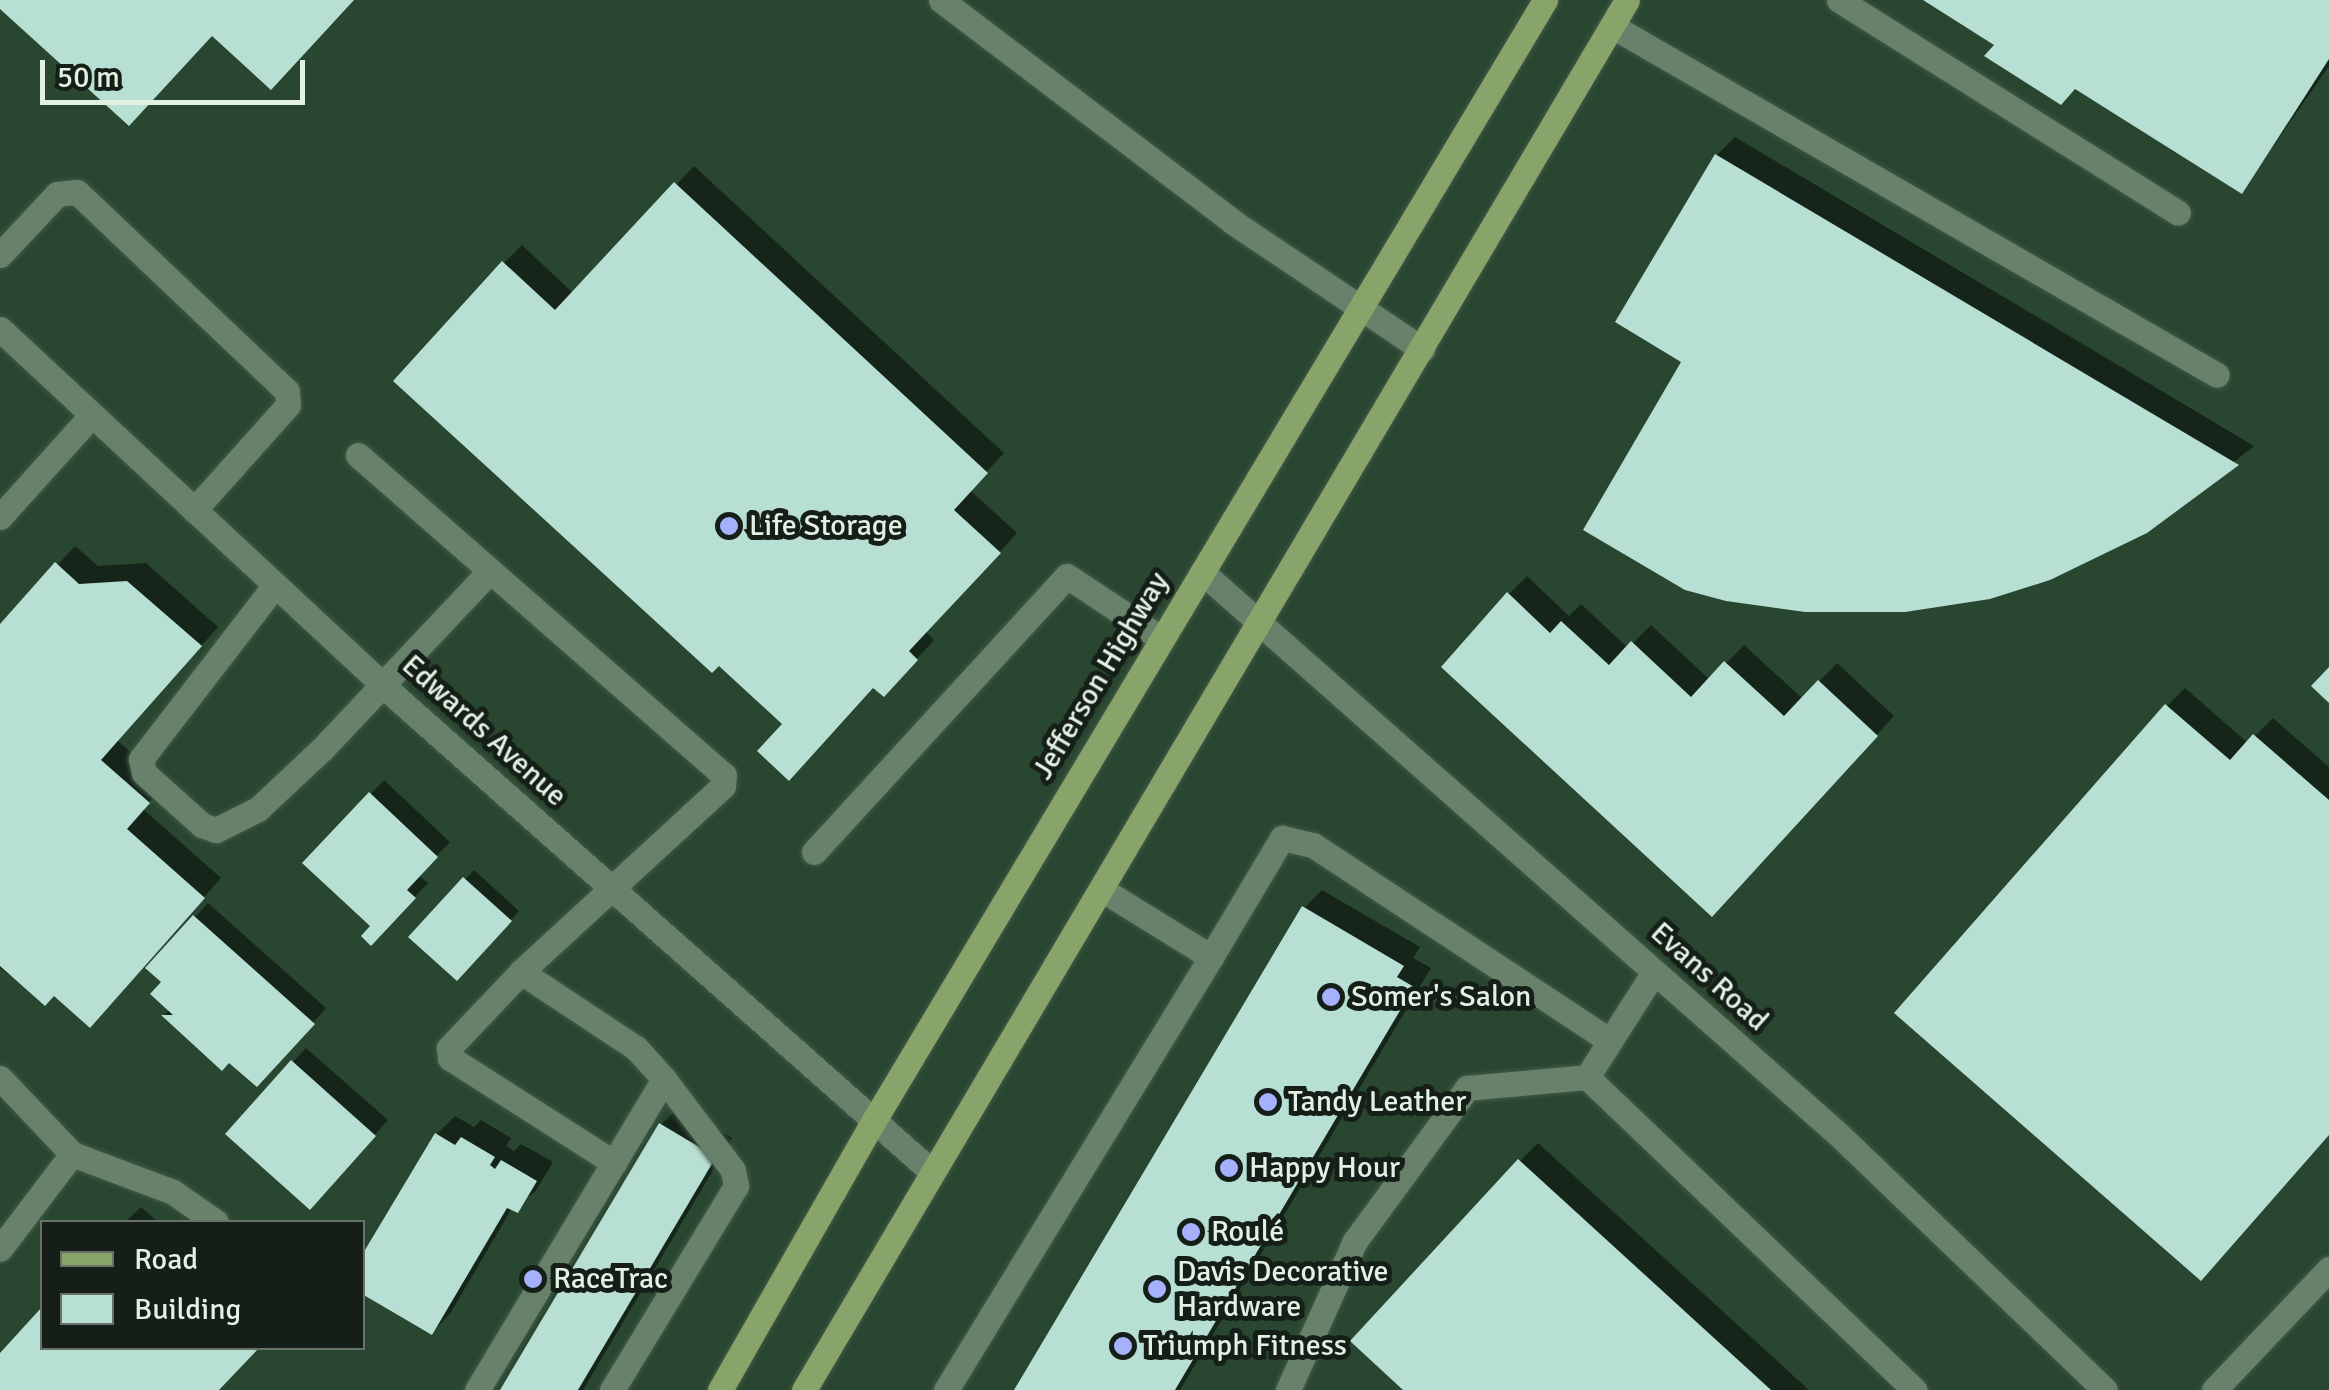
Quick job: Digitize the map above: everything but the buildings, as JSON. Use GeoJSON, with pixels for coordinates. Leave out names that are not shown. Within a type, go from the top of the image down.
{"type":"FeatureCollection","features":[{"type":"Feature","properties":{"kind":"main road","name":"Jefferson Highway"},"geometry":{"type":"LineString","coordinates":[[720,1390],[873,1122],[1545,0]]}},
{"type":"Feature","properties":{"kind":"main road"},"geometry":{"type":"LineString","coordinates":[[804,1390],[1626,0]]}},
{"type":"Feature","properties":{"kind":"street"},"geometry":{"type":"LineString","coordinates":[[941,0],[1233,222],[1422,349]]}},
{"type":"Feature","properties":{"kind":"street"},"geometry":{"type":"LineString","coordinates":[[1838,0],[2178,213]]}},
{"type":"Feature","properties":{"kind":"street"},"geometry":{"type":"LineString","coordinates":[[1612,26],[2217,375]]}},
{"type":"Feature","properties":{"kind":"street"},"geometry":{"type":"LineString","coordinates":[[0,255],[57,194],[77,192],[287,391],[288,405],[194,510]]}},
{"type":"Feature","properties":{"kind":"street","name":"Edwards Avenue"},"geometry":{"type":"LineString","coordinates":[[0,329],[383,684],[932,1172]]}},
{"type":"Feature","properties":{"kind":"street"},"geometry":{"type":"LineString","coordinates":[[0,516],[92,415]]}},
{"type":"Feature","properties":{"kind":"street"},"geometry":{"type":"LineString","coordinates":[[358,455],[724,774],[723,786],[614,892],[520,972],[449,1048],[450,1058],[614,1163]]}},
{"type":"Feature","properties":{"kind":"street"},"geometry":{"type":"LineString","coordinates":[[275,585],[144,748],[144,774],[202,825],[234,825],[271,797],[490,570]]}},
{"type":"Feature","properties":{"kind":"street","name":"Evans Road"},"geometry":{"type":"LineString","coordinates":[[1202,572],[1836,1133],[2105,1390]]}},
{"type":"Feature","properties":{"kind":"street"},"geometry":{"type":"LineString","coordinates":[[814,852],[1066,576],[1162,639]]}},
{"type":"Feature","properties":{"kind":"street"},"geometry":{"type":"LineString","coordinates":[[946,1390],[1282,838],[1313,845],[1610,1041]]}},
{"type":"Feature","properties":{"kind":"street"},"geometry":{"type":"LineString","coordinates":[[1101,889],[1211,958]]}},
{"type":"Feature","properties":{"kind":"street"},"geometry":{"type":"LineString","coordinates":[[520,972],[636,1048],[733,1170],[736,1186],[612,1390]]}},
{"type":"Feature","properties":{"kind":"street"},"geometry":{"type":"LineString","coordinates":[[1587,1076],[1654,972]]}},
{"type":"Feature","properties":{"kind":"street"},"geometry":{"type":"LineString","coordinates":[[1288,1390],[1355,1241],[1467,1088],[1587,1076],[1914,1390]]}},
{"type":"Feature","properties":{"kind":"street"},"geometry":{"type":"LineString","coordinates":[[0,1078],[72,1154],[173,1192],[213,1220]]}},
{"type":"Feature","properties":{"kind":"street"},"geometry":{"type":"LineString","coordinates":[[477,1390],[664,1079]]}},
{"type":"Feature","properties":{"kind":"street"},"geometry":{"type":"LineString","coordinates":[[0,1249],[72,1154]]}},
{"type":"Feature","properties":{"kind":"street"},"geometry":{"type":"LineString","coordinates":[[2214,1390],[2329,1269]]}},
{"type":"Feature","properties":{"kind":"shaded area"},"geometry":{"type":"Polygon","coordinates":[[[0,0],[2329,0],[2329,1390],[0,1390],[0,0]]]}},
{"type":"Feature","properties":{"kind":"place","name":"Life Storage"},"geometry":{"type":"Point","coordinates":[729,526]}},
{"type":"Feature","properties":{"kind":"place","name":"Somer's Salon"},"geometry":{"type":"Point","coordinates":[1331,997]}},
{"type":"Feature","properties":{"kind":"place","name":"Tandy Leather"},"geometry":{"type":"Point","coordinates":[1268,1102]}},
{"type":"Feature","properties":{"kind":"place","name":"Happy Hour"},"geometry":{"type":"Point","coordinates":[1229,1168]}},
{"type":"Feature","properties":{"kind":"place","name":"Roulé"},"geometry":{"type":"Point","coordinates":[1191,1232]}},
{"type":"Feature","properties":{"kind":"place","name":"RaceTrac"},"geometry":{"type":"Point","coordinates":[533,1279]}},
{"type":"Feature","properties":{"kind":"place","name":"Davis Decorative Hardware"},"geometry":{"type":"Point","coordinates":[1157,1289]}},
{"type":"Feature","properties":{"kind":"place","name":"Triumph Fitness"},"geometry":{"type":"Point","coordinates":[1123,1346]}}]}
